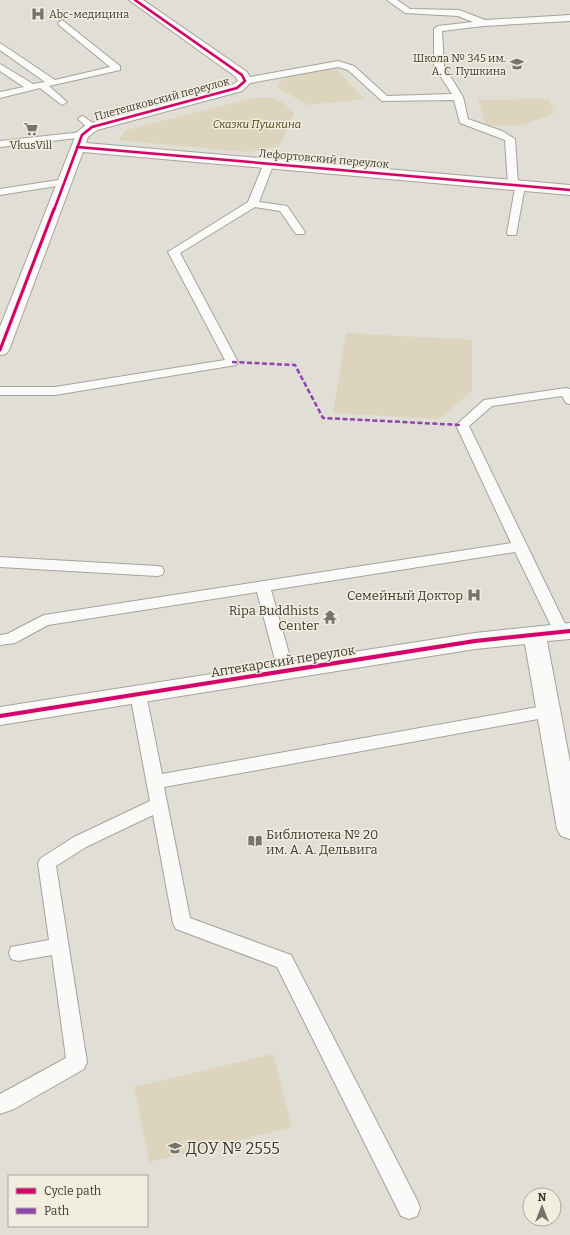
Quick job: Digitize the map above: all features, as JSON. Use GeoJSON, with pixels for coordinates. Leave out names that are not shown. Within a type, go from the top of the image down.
{"type":"FeatureCollection","features":[{"type":"Feature","properties":{"kind":"street","name":"Плетешковский переулок"},"geometry":{"type":"LineString","coordinates":[[84,132],[237,88],[245,81],[242,75],[135,0]]}},
{"type":"Feature","properties":{"kind":"street","name":"Лефортовский переулок"},"geometry":{"type":"LineString","coordinates":[[84,132],[269,163],[570,190]]}},
{"type":"Feature","properties":{"kind":"street"},"geometry":{"type":"LineString","coordinates":[[0,350],[84,132]]}},
{"type":"Feature","properties":{"kind":"street","name":"Аптекарский переулок"},"geometry":{"type":"LineString","coordinates":[[0,716],[475,641],[566,632]]}},
{"type":"Feature","properties":{"kind":"street"},"geometry":{"type":"LineString","coordinates":[[535,635],[570,829]]}},
{"type":"Feature","properties":{"kind":"lane"},"geometry":{"type":"LineString","coordinates":[[391,0],[408,11],[459,13],[483,23]]}},
{"type":"Feature","properties":{"kind":"lane"},"geometry":{"type":"LineString","coordinates":[[512,233],[517,185],[510,139],[498,132],[475,127],[463,121],[458,97],[440,66],[438,29],[483,23],[570,18]]}},
{"type":"Feature","properties":{"kind":"lane"},"geometry":{"type":"LineString","coordinates":[[0,94],[117,68],[62,23]]}},
{"type":"Feature","properties":{"kind":"lane"},"geometry":{"type":"LineString","coordinates":[[0,46],[52,82]]}},
{"type":"Feature","properties":{"kind":"lane"},"geometry":{"type":"LineString","coordinates":[[245,81],[338,64],[351,68],[385,99],[458,97]]}},
{"type":"Feature","properties":{"kind":"lane"},"geometry":{"type":"LineString","coordinates":[[0,67],[31,87]]}},
{"type":"Feature","properties":{"kind":"lane"},"geometry":{"type":"LineString","coordinates":[[42,85],[62,102]]}},
{"type":"Feature","properties":{"kind":"lane"},"geometry":{"type":"LineString","coordinates":[[0,144],[84,132]]}},
{"type":"Feature","properties":{"kind":"lane"},"geometry":{"type":"LineString","coordinates":[[0,392],[55,390],[232,362],[174,252],[253,204],[269,163]]}},
{"type":"Feature","properties":{"kind":"lane"},"geometry":{"type":"LineString","coordinates":[[0,192],[65,182]]}},
{"type":"Feature","properties":{"kind":"lane"},"geometry":{"type":"LineString","coordinates":[[253,204],[283,208],[300,232]]}},
{"type":"Feature","properties":{"kind":"lane"},"geometry":{"type":"LineString","coordinates":[[566,632],[520,546],[462,425],[488,404],[566,392],[570,400]]}},
{"type":"Feature","properties":{"kind":"lane"},"geometry":{"type":"LineString","coordinates":[[0,640],[10,639],[44,620],[520,546]]}},
{"type":"Feature","properties":{"kind":"lane"},"geometry":{"type":"LineString","coordinates":[[0,562],[157,570]]}},
{"type":"Feature","properties":{"kind":"lane"},"geometry":{"type":"LineString","coordinates":[[263,586],[286,671]]}},
{"type":"Feature","properties":{"kind":"lane"},"geometry":{"type":"LineString","coordinates":[[138,694],[182,923],[284,961],[409,1208]]}},
{"type":"Feature","properties":{"kind":"lane"},"geometry":{"type":"LineString","coordinates":[[155,782],[549,712]]}},
{"type":"Feature","properties":{"kind":"lane"},"geometry":{"type":"LineString","coordinates":[[0,1104],[7,1102],[77,1062],[47,863],[80,842],[159,804]]}},
{"type":"Feature","properties":{"kind":"lane"},"geometry":{"type":"LineString","coordinates":[[18,952],[60,946]]}},
{"type":"Feature","properties":{"kind":"green space"},"geometry":{"type":"Polygon","coordinates":[[[335,68],[364,99],[308,105],[278,88],[283,76],[335,68]]]}},
{"type":"Feature","properties":{"kind":"green space","name":"Сказки Пушкина"},"geometry":{"type":"Polygon","coordinates":[[[253,98],[273,98],[283,102],[294,113],[280,145],[265,150],[246,152],[119,140],[126,130],[253,98]]]}},
{"type":"Feature","properties":{"kind":"green space"},"geometry":{"type":"Polygon","coordinates":[[[549,99],[554,113],[524,125],[486,126],[478,100],[549,99]]]}},
{"type":"Feature","properties":{"kind":"green space"},"geometry":{"type":"Polygon","coordinates":[[[346,333],[472,340],[472,391],[439,419],[333,413],[346,333]]]}},
{"type":"Feature","properties":{"kind":"green space"},"geometry":{"type":"Polygon","coordinates":[[[273,1054],[292,1127],[149,1162],[134,1087],[273,1054]]]}},
{"type":"Feature","properties":{"kind":"marked path"},"geometry":{"type":"LineString","coordinates":[[232,362],[295,365],[323,418],[462,425]]}},
{"type":"Feature","properties":{"kind":"cycle path"},"geometry":{"type":"LineString","coordinates":[[0,350],[82,135],[92,127],[237,88],[245,81],[242,75],[135,0]]}},
{"type":"Feature","properties":{"kind":"cycle path"},"geometry":{"type":"LineString","coordinates":[[77,147],[570,190]]}},
{"type":"Feature","properties":{"kind":"cycle path"},"geometry":{"type":"LineString","coordinates":[[0,716],[475,641],[570,631]]}},
{"type":"Feature","properties":{"kind":"place","name":"Abc-медицина"},"geometry":{"type":"Point","coordinates":[38,14]}},
{"type":"Feature","properties":{"kind":"place","name":"Школа № 345 им. А. С. Пушкина"},"geometry":{"type":"Point","coordinates":[517,64]}},
{"type":"Feature","properties":{"kind":"place","name":"VkusVill"},"geometry":{"type":"Point","coordinates":[31,129]}},
{"type":"Feature","properties":{"kind":"place","name":"Семейный Доктор"},"geometry":{"type":"Point","coordinates":[474,595]}},
{"type":"Feature","properties":{"kind":"place","name":"Ripa Buddhists Center"},"geometry":{"type":"Point","coordinates":[330,617]}},
{"type":"Feature","properties":{"kind":"place","name":"Библиотека № 20 им. А. А. Дельвига"},"geometry":{"type":"Point","coordinates":[255,841]}},
{"type":"Feature","properties":{"kind":"place","name":"ДОУ № 2555"},"geometry":{"type":"Point","coordinates":[175,1148]}}]}
